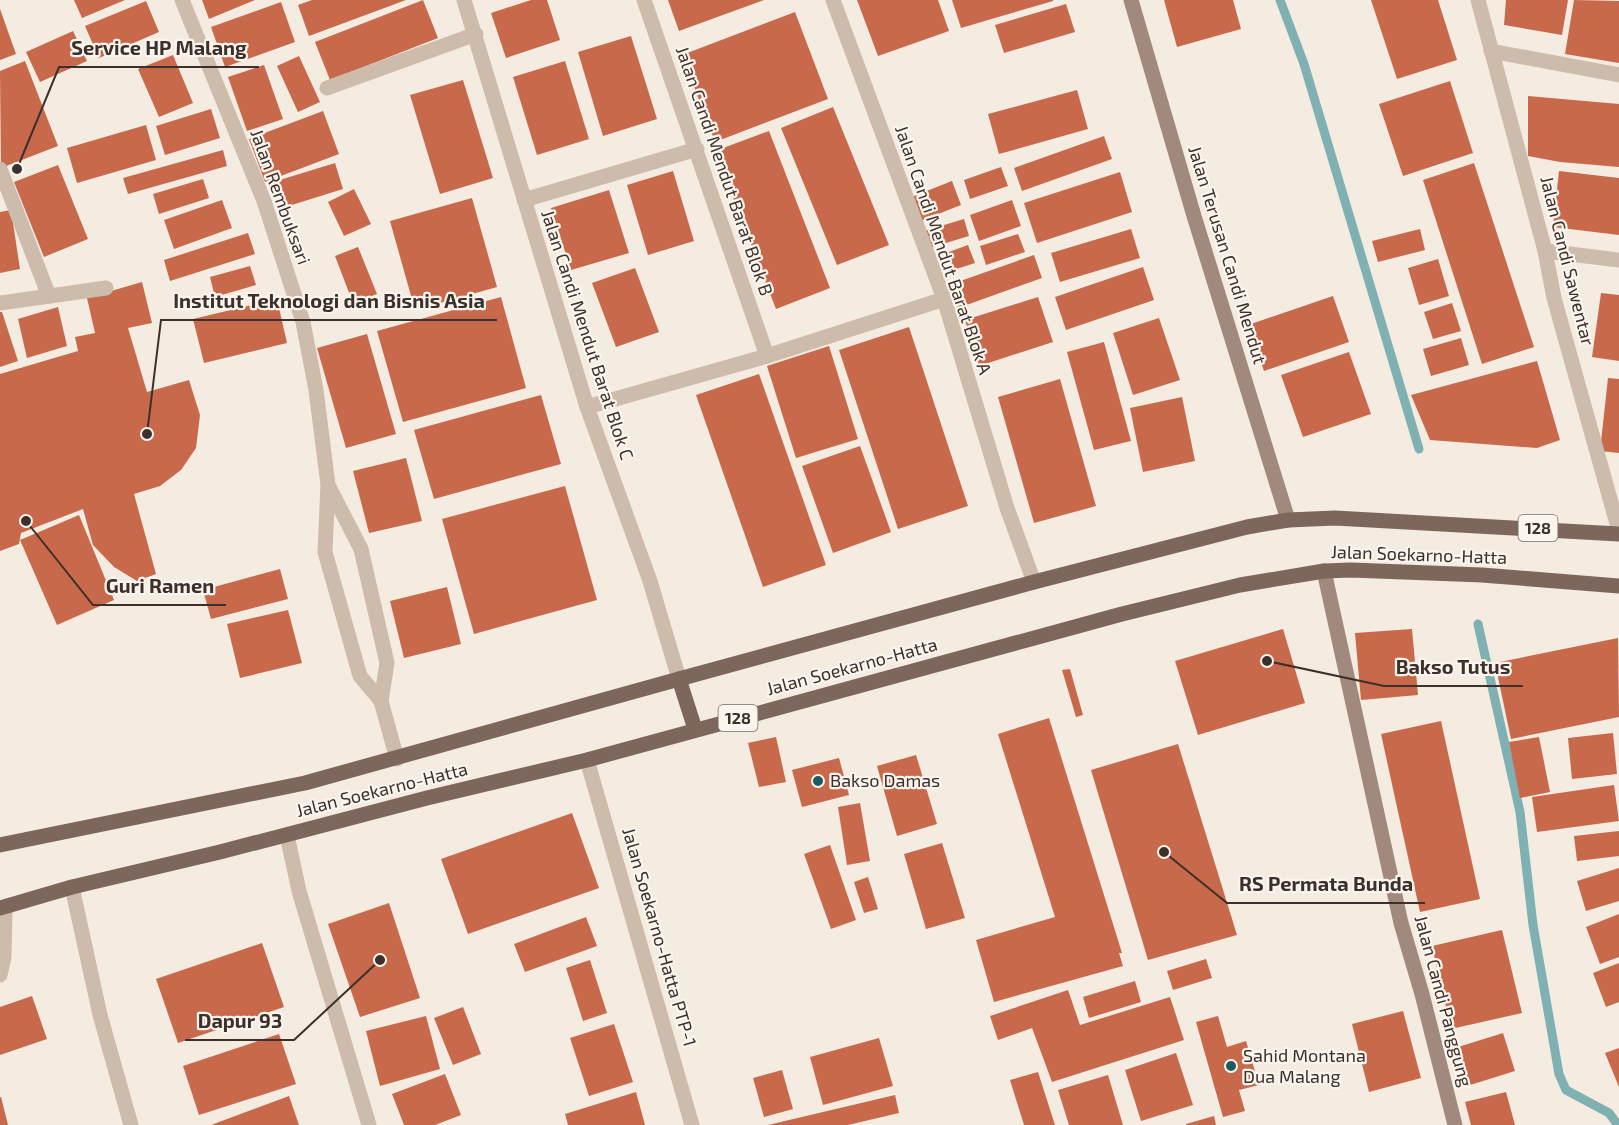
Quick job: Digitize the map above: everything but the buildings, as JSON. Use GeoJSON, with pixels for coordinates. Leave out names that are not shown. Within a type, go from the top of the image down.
{"type":"FeatureCollection","features":[{"type":"Feature","properties":{"kind":"main road","name":"Jalan Terusan Candi Mendut"},"geometry":{"type":"LineString","coordinates":[[1131,0],[1194,216],[1288,520]]}},
{"type":"Feature","properties":{"kind":"main road","name":"Jalan Soekarno-Hatta"},"geometry":{"type":"LineString","coordinates":[[0,845],[305,783],[1034,582],[1247,527],[1288,520],[1346,518],[1619,532]]}},
{"type":"Feature","properties":{"kind":"main road","name":"Jalan Soekarno-Hatta"},"geometry":{"type":"LineString","coordinates":[[2,907],[72,887],[587,760],[1122,614],[1240,585],[1324,571],[1408,571],[1619,586]]}},
{"type":"Feature","properties":{"kind":"main road","name":"Jalan Candi Panggung"},"geometry":{"type":"LineString","coordinates":[[1324,571],[1401,923],[1422,994],[1455,1125]]}},
{"type":"Feature","properties":{"kind":"main road"},"geometry":{"type":"LineString","coordinates":[[679,679],[695,729]]}},
{"type":"Feature","properties":{"kind":"street","name":"Jalan Rembuksari"},"geometry":{"type":"LineString","coordinates":[[182,0],[264,201],[303,322],[316,390],[328,485],[325,552],[360,676],[381,701]]}},
{"type":"Feature","properties":{"kind":"street","name":"Jalan Candi Mendut Barat Blok C"},"geometry":{"type":"LineString","coordinates":[[464,0],[587,407],[650,581],[679,679]]}},
{"type":"Feature","properties":{"kind":"street","name":"Jalan Candi Mendut Barat Blok B"},"geometry":{"type":"LineString","coordinates":[[644,0],[767,356]]}},
{"type":"Feature","properties":{"kind":"street","name":"Jalan Candi Mendut Barat Blok A"},"geometry":{"type":"LineString","coordinates":[[833,0],[944,299],[1006,508],[1034,582]]}},
{"type":"Feature","properties":{"kind":"street","name":"Jalan Candi Sawentar"},"geometry":{"type":"LineString","coordinates":[[1478,0],[1545,250],[1554,298],[1619,532]]}},
{"type":"Feature","properties":{"kind":"street"},"geometry":{"type":"LineString","coordinates":[[327,88],[476,34]]}},
{"type":"Feature","properties":{"kind":"street"},"geometry":{"type":"LineString","coordinates":[[1491,51],[1619,75]]}},
{"type":"Feature","properties":{"kind":"street"},"geometry":{"type":"LineString","coordinates":[[524,200],[697,149]]}},
{"type":"Feature","properties":{"kind":"street"},"geometry":{"type":"LineString","coordinates":[[0,169],[49,296]]}},
{"type":"Feature","properties":{"kind":"street"},"geometry":{"type":"LineString","coordinates":[[1545,250],[1619,260]]}},
{"type":"Feature","properties":{"kind":"street"},"geometry":{"type":"LineString","coordinates":[[0,303],[106,288]]}},
{"type":"Feature","properties":{"kind":"street"},"geometry":{"type":"LineString","coordinates":[[587,407],[767,356],[944,299]]}},
{"type":"Feature","properties":{"kind":"street","name":"Jalan Rembuksari"},"geometry":{"type":"LineString","coordinates":[[328,485],[361,549],[387,663],[381,701],[397,759]]}},
{"type":"Feature","properties":{"kind":"street","name":"Jalan Soekarno-Hatta PTP-1"},"geometry":{"type":"LineString","coordinates":[[587,760],[692,1125]]}},
{"type":"Feature","properties":{"kind":"street"},"geometry":{"type":"LineString","coordinates":[[287,835],[299,891],[369,1125]]}},
{"type":"Feature","properties":{"kind":"street"},"geometry":{"type":"LineString","coordinates":[[72,887],[100,1015],[131,1125]]}},
{"type":"Feature","properties":{"kind":"street"},"geometry":{"type":"LineString","coordinates":[[0,975],[4,957],[2,907]]}},
{"type":"Feature","properties":{"kind":"waterway"},"geometry":{"type":"LineString","coordinates":[[1280,0],[1304,64],[1419,449]]}},
{"type":"Feature","properties":{"kind":"waterway"},"geometry":{"type":"LineString","coordinates":[[1478,624],[1520,812],[1533,925],[1559,1074],[1566,1090],[1609,1113],[1618,1125]]}},
{"type":"Feature","properties":{"kind":"place","name":"Service HP Malang"},"geometry":{"type":"Point","coordinates":[17,169]}},
{"type":"Feature","properties":{"kind":"place","name":"Institut Teknologi dan Bisnis Asia"},"geometry":{"type":"Point","coordinates":[147,434]}},
{"type":"Feature","properties":{"kind":"place","name":"Guri Ramen"},"geometry":{"type":"Point","coordinates":[26,521]}},
{"type":"Feature","properties":{"kind":"place","name":"Bakso Tutus"},"geometry":{"type":"Point","coordinates":[1267,661]}},
{"type":"Feature","properties":{"kind":"place","name":"Bakso Damas"},"geometry":{"type":"Point","coordinates":[818,781]}},
{"type":"Feature","properties":{"kind":"place","name":"RS Permata Bunda"},"geometry":{"type":"Point","coordinates":[1164,852]}},
{"type":"Feature","properties":{"kind":"place","name":"Dapur 93"},"geometry":{"type":"Point","coordinates":[380,960]}},
{"type":"Feature","properties":{"kind":"place","name":"Sahid Montana Dua Malang"},"geometry":{"type":"Point","coordinates":[1231,1066]}}]}
